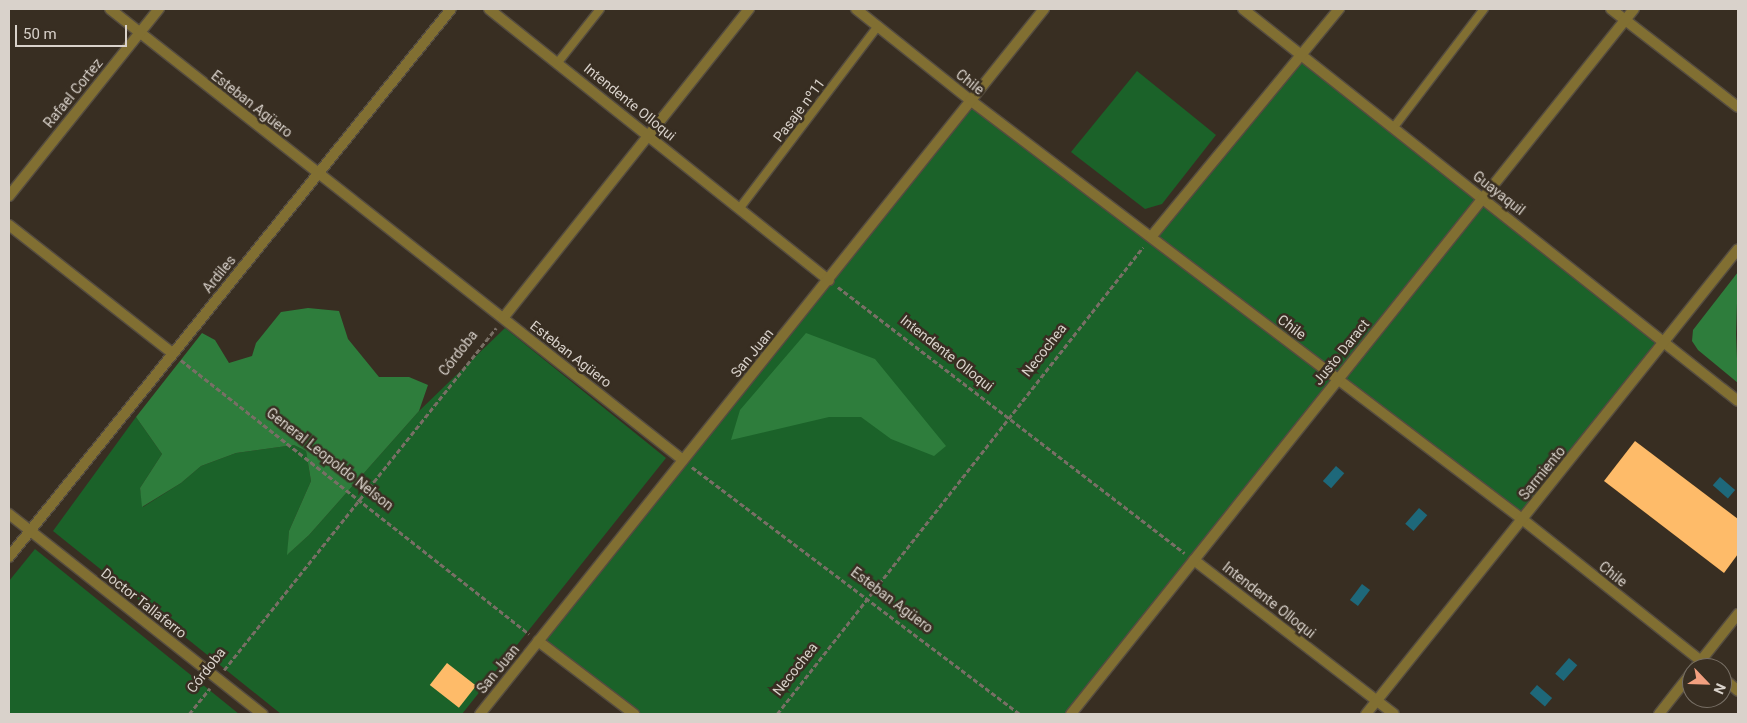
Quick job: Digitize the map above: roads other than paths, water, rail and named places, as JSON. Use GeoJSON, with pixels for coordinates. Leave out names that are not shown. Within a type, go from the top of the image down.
{"type":"FeatureCollection","features":[{"type":"Feature","properties":{"kind":"street","name":"Esteban Agüero"},"geometry":{"type":"LineString","coordinates":[[110,9],[504,317],[683,460]]}},
{"type":"Feature","properties":{"kind":"street","name":"Rafael Cortez"},"geometry":{"type":"LineString","coordinates":[[9,196],[159,9]]}},
{"type":"Feature","properties":{"kind":"street","name":"Ardiles"},"geometry":{"type":"LineString","coordinates":[[9,557],[451,9]]}},
{"type":"Feature","properties":{"kind":"street","name":"Intendente Olloqui"},"geometry":{"type":"LineString","coordinates":[[489,9],[559,62],[829,280]]}},
{"type":"Feature","properties":{"kind":"street"},"geometry":{"type":"LineString","coordinates":[[504,317],[749,9]]}},
{"type":"Feature","properties":{"kind":"street","name":"Chile"},"geometry":{"type":"LineString","coordinates":[[856,9],[970,100],[1522,519],[1691,658]]}},
{"type":"Feature","properties":{"kind":"street","name":"San Juan"},"geometry":{"type":"LineString","coordinates":[[480,714],[1044,9]]}},
{"type":"Feature","properties":{"kind":"street","name":"Guayaquil"},"geometry":{"type":"LineString","coordinates":[[1242,9],[1394,127],[1738,401]]}},
{"type":"Feature","properties":{"kind":"street"},"geometry":{"type":"LineString","coordinates":[[1151,237],[1340,9]]}},
{"type":"Feature","properties":{"kind":"street"},"geometry":{"type":"LineString","coordinates":[[1611,9],[1738,107]]}},
{"type":"Feature","properties":{"kind":"street","name":"Justo Daract"},"geometry":{"type":"LineString","coordinates":[[1071,714],[1634,9]]}},
{"type":"Feature","properties":{"kind":"street"},"geometry":{"type":"LineString","coordinates":[[9,226],[172,353]]}},
{"type":"Feature","properties":{"kind":"street","name":"Sarmiento"},"geometry":{"type":"LineString","coordinates":[[1366,714],[1738,249]]}},
{"type":"Feature","properties":{"kind":"street","name":"Doctor Tallaferro"},"geometry":{"type":"LineString","coordinates":[[9,514],[262,714]]}},
{"type":"Feature","properties":{"kind":"street","name":"Intendente Olloqui"},"geometry":{"type":"LineString","coordinates":[[1194,560],[1394,714]]}},
{"type":"Feature","properties":{"kind":"street"},"geometry":{"type":"LineString","coordinates":[[1703,658],[1738,614]]}},
{"type":"Feature","properties":{"kind":"street"},"geometry":{"type":"LineString","coordinates":[[538,641],[634,714]]}},
{"type":"Feature","properties":{"kind":"street"},"geometry":{"type":"LineString","coordinates":[[1659,714],[1682,685]]}},
{"type":"Feature","properties":{"kind":"lane"},"geometry":{"type":"LineString","coordinates":[[559,62],[600,9]]}},
{"type":"Feature","properties":{"kind":"lane"},"geometry":{"type":"LineString","coordinates":[[1394,127],[1484,9]]}},
{"type":"Feature","properties":{"kind":"lane","name":"Pasaje nº11"},"geometry":{"type":"LineString","coordinates":[[739,209],[878,26]]}},
{"type":"Feature","properties":{"kind":"water"},"geometry":{"type":"Polygon","coordinates":[[[1336,466],[1344,473],[1331,488],[1323,481],[1336,466]]]}},
{"type":"Feature","properties":{"kind":"water"},"geometry":{"type":"Polygon","coordinates":[[[1720,477],[1735,490],[1728,498],[1713,485],[1720,477]]]}},
{"type":"Feature","properties":{"kind":"water"},"geometry":{"type":"Polygon","coordinates":[[[1419,508],[1427,515],[1414,531],[1405,524],[1419,508]]]}},
{"type":"Feature","properties":{"kind":"water"},"geometry":{"type":"Polygon","coordinates":[[[1362,584],[1370,590],[1358,606],[1350,600],[1362,584]]]}},
{"type":"Feature","properties":{"kind":"water"},"geometry":{"type":"Polygon","coordinates":[[[1569,658],[1577,665],[1564,681],[1555,674],[1569,658]]]}},
{"type":"Feature","properties":{"kind":"water"},"geometry":{"type":"Polygon","coordinates":[[[1537,685],[1552,698],[1545,706],[1530,693],[1537,685]]]}}]}
